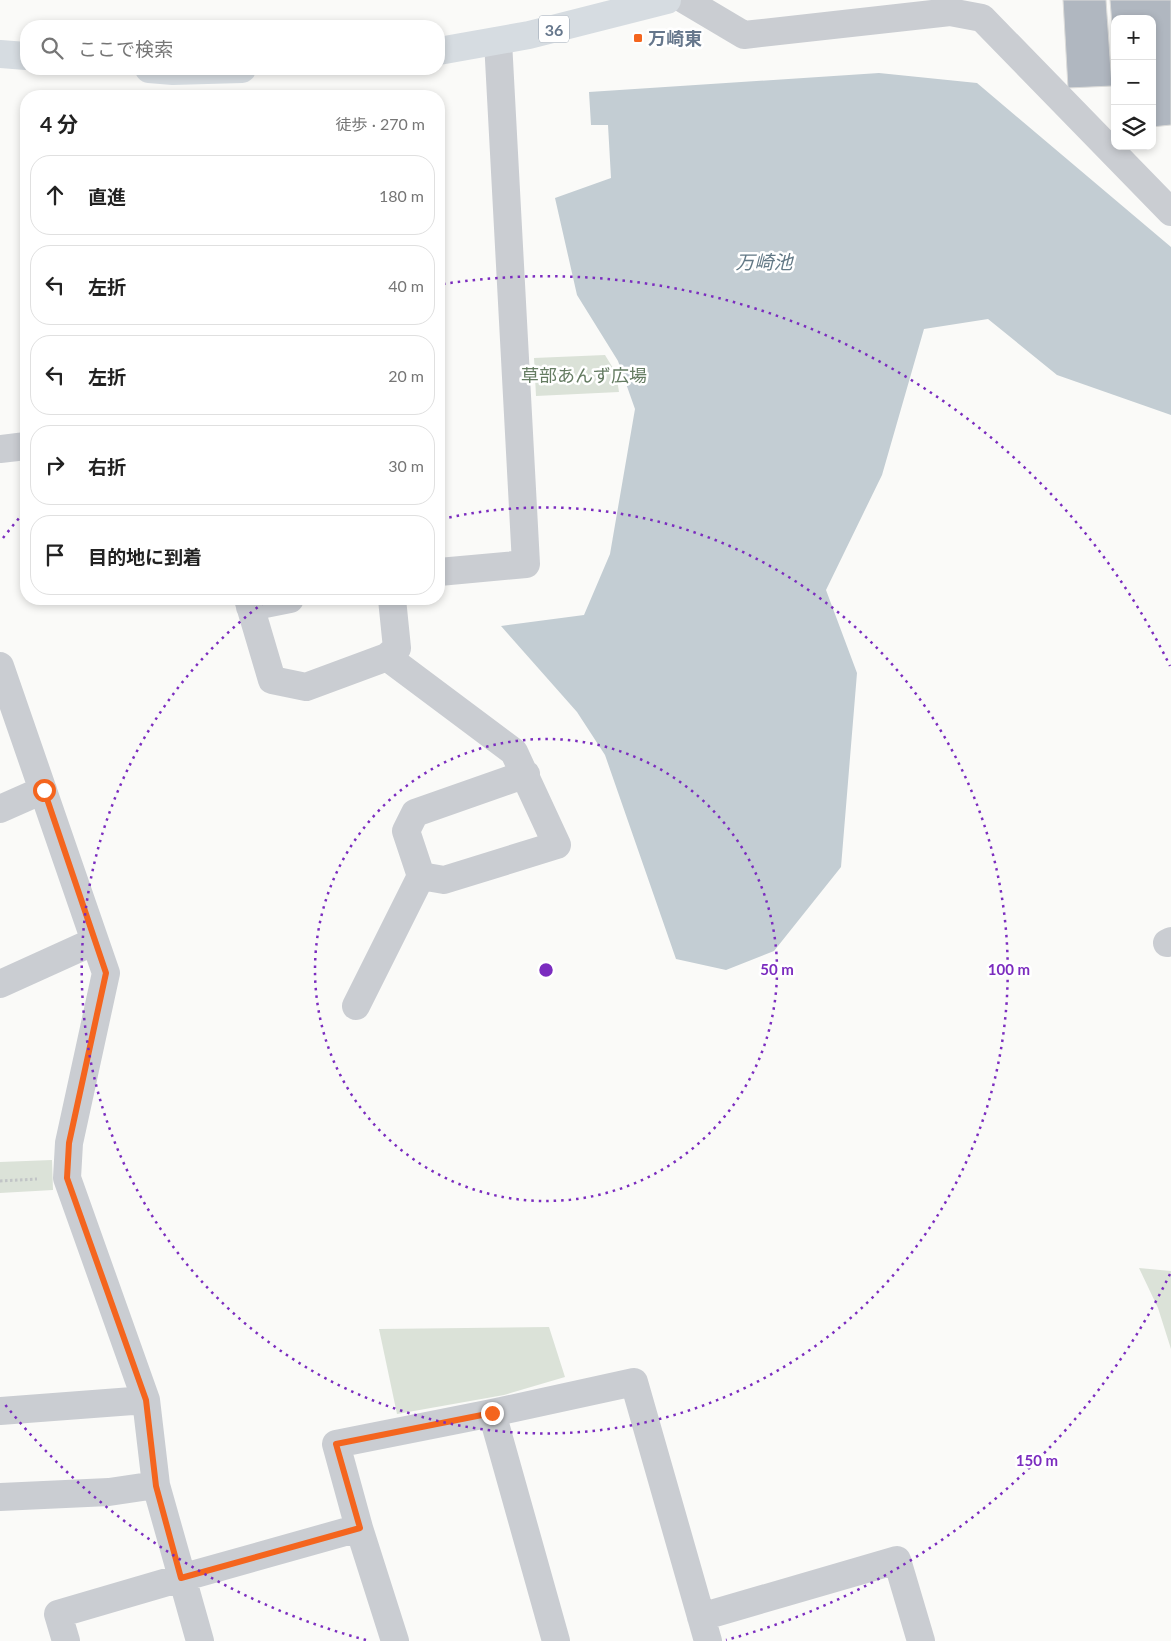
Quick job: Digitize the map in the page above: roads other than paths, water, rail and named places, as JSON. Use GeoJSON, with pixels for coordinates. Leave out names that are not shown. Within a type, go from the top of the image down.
{"type":"FeatureCollection","features":[{"type":"Feature","properties":{"kind":"main road","name":"36"},"geometry":{"type":"LineString","coordinates":[[445,50],[529,35],[667,0]]}},
{"type":"Feature","properties":{"kind":"main road"},"geometry":{"type":"LineString","coordinates":[[0,54],[20,56]]}},
{"type":"Feature","properties":{"kind":"street"},"geometry":{"type":"LineString","coordinates":[[685,0],[744,35],[950,12],[982,18],[1171,212]]}},
{"type":"Feature","properties":{"kind":"street"},"geometry":{"type":"LineString","coordinates":[[445,571],[526,564],[498,41]]}},
{"type":"Feature","properties":{"kind":"street"},"geometry":{"type":"LineString","coordinates":[[0,448],[20,446]]}},
{"type":"Feature","properties":{"kind":"street"},"geometry":{"type":"LineString","coordinates":[[250,605],[272,680],[306,688],[387,657],[397,648],[393,605]]}},
{"type":"Feature","properties":{"kind":"street"},"geometry":{"type":"LineString","coordinates":[[387,657],[514,752],[526,774],[557,844],[444,880],[421,876]]}},
{"type":"Feature","properties":{"kind":"street"},"geometry":{"type":"LineString","coordinates":[[0,666],[106,973],[69,1143],[67,1178],[146,1400],[156,1486],[200,1641]]}},
{"type":"Feature","properties":{"kind":"street"},"geometry":{"type":"LineString","coordinates":[[356,1006],[421,876],[406,831],[415,813],[526,774]]}},
{"type":"Feature","properties":{"kind":"street"},"geometry":{"type":"LineString","coordinates":[[0,809],[44,790]]}},
{"type":"Feature","properties":{"kind":"street"},"geometry":{"type":"LineString","coordinates":[[0,984],[95,941]]}},
{"type":"Feature","properties":{"kind":"street"},"geometry":{"type":"LineString","coordinates":[[395,1641],[336,1444],[634,1382],[704,1629],[897,1560],[921,1641]]}},
{"type":"Feature","properties":{"kind":"street"},"geometry":{"type":"LineString","coordinates":[[0,1411],[146,1400]]}},
{"type":"Feature","properties":{"kind":"street"},"geometry":{"type":"LineString","coordinates":[[492,1413],[556,1641]]}},
{"type":"Feature","properties":{"kind":"street"},"geometry":{"type":"LineString","coordinates":[[0,1497],[109,1492],[156,1486]]}},
{"type":"Feature","properties":{"kind":"street"},"geometry":{"type":"LineString","coordinates":[[66,1641],[58,1614],[360,1528]]}},
{"type":"Feature","properties":{"kind":"water","name":"万崎池"},"geometry":{"type":"Polygon","coordinates":[[[879,73],[977,83],[1171,247],[1171,415],[1057,375],[988,319],[924,329],[882,475],[826,590],[857,673],[841,867],[774,951],[726,970],[676,959],[605,755],[577,712],[501,626],[584,615],[610,554],[635,409],[618,361],[577,295],[555,198],[611,178],[608,125],[591,125],[589,92],[879,73]]]}},
{"type":"Feature","properties":{"kind":"place","name":"万崎東"},"geometry":{"type":"Point","coordinates":[638,38]}},
{"type":"Feature","properties":{"kind":"park label","name":"草部あんず広場"},"geometry":{"type":"Point","coordinates":[584,375]}}]}
